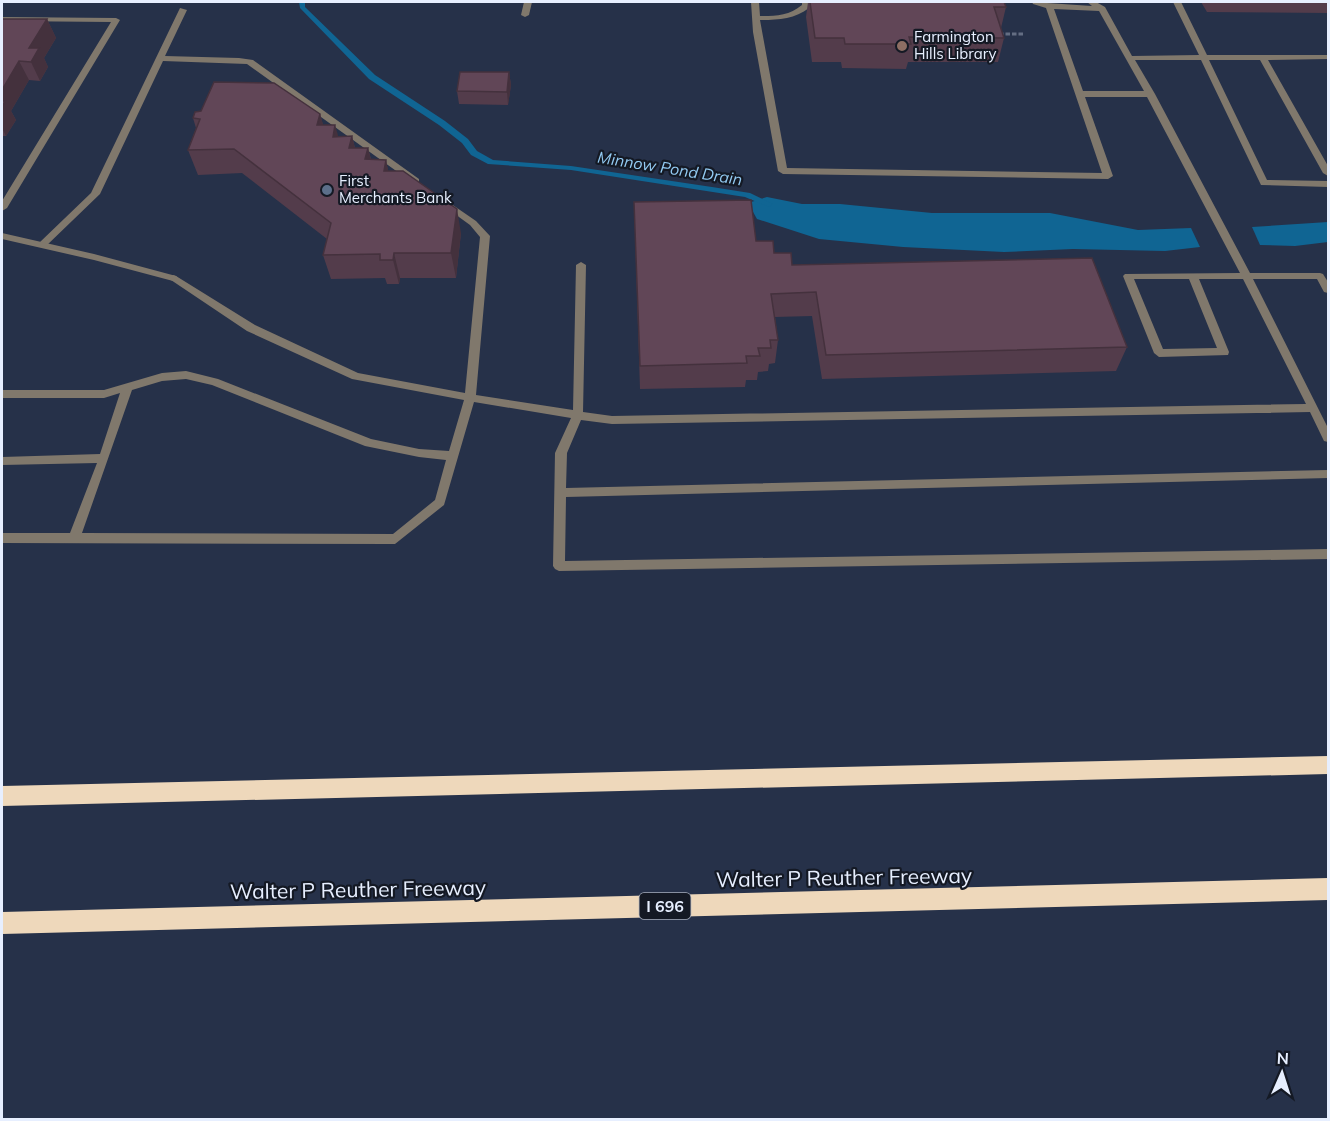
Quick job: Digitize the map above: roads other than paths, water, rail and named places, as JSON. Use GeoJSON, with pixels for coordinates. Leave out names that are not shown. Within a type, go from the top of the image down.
{"type":"FeatureCollection","features":[{"type":"Feature","properties":{"kind":"highway"},"geometry":{"type":"LineString","coordinates":[[2,796],[1329,765]]}},
{"type":"Feature","properties":{"kind":"highway","name":"Walter P Reuther Freeway"},"geometry":{"type":"LineString","coordinates":[[2,923],[1329,889]]}},
{"type":"Feature","properties":{"kind":"street"},"geometry":{"type":"LineString","coordinates":[[525,15],[528,2]]}},
{"type":"Feature","properties":{"kind":"street"},"geometry":{"type":"LineString","coordinates":[[755,2],[764,71],[783,171],[1108,176],[1049,4]]}},
{"type":"Feature","properties":{"kind":"street"},"geometry":{"type":"LineString","coordinates":[[756,18],[782,17],[799,13],[806,6],[806,2]]}},
{"type":"Feature","properties":{"kind":"street"},"geometry":{"type":"LineString","coordinates":[[1036,2],[1105,5]]}},
{"type":"Feature","properties":{"kind":"street"},"geometry":{"type":"LineString","coordinates":[[1091,2],[1105,5]]}},
{"type":"Feature","properties":{"kind":"street"},"geometry":{"type":"LineString","coordinates":[[1177,2],[1264,183],[1329,184]]}},
{"type":"Feature","properties":{"kind":"street"},"geometry":{"type":"LineString","coordinates":[[1105,5],[1130,58],[1248,276],[1329,438]]}},
{"type":"Feature","properties":{"kind":"street"},"geometry":{"type":"LineString","coordinates":[[42,245],[94,194],[183,10]]}},
{"type":"Feature","properties":{"kind":"street"},"geometry":{"type":"LineString","coordinates":[[2,19],[116,20],[2,208]]}},
{"type":"Feature","properties":{"kind":"street"},"geometry":{"type":"LineString","coordinates":[[1130,58],[1329,57]]}},
{"type":"Feature","properties":{"kind":"street"},"geometry":{"type":"LineString","coordinates":[[160,58],[250,62],[425,188]]}},
{"type":"Feature","properties":{"kind":"street"},"geometry":{"type":"LineString","coordinates":[[1263,58],[1329,173]]}},
{"type":"Feature","properties":{"kind":"street"},"geometry":{"type":"LineString","coordinates":[[1080,94],[1151,94]]}},
{"type":"Feature","properties":{"kind":"street"},"geometry":{"type":"LineString","coordinates":[[2,538],[395,539],[440,502],[470,397],[485,236],[474,223],[435,195]]}},
{"type":"Feature","properties":{"kind":"street"},"geometry":{"type":"LineString","coordinates":[[2,236],[173,278],[251,328],[356,376],[612,420],[1313,408]]}},
{"type":"Feature","properties":{"kind":"street"},"geometry":{"type":"LineString","coordinates":[[581,265],[578,415],[561,453],[559,566],[1329,554]]}},
{"type":"Feature","properties":{"kind":"street"},"geometry":{"type":"LineString","coordinates":[[1193,277],[1224,352],[1159,353],[1128,276],[1324,276],[1329,291]]}},
{"type":"Feature","properties":{"kind":"street"},"geometry":{"type":"LineString","coordinates":[[2,394],[104,394],[162,377],[186,375],[213,382],[369,443],[419,453],[453,456]]}},
{"type":"Feature","properties":{"kind":"street"},"geometry":{"type":"LineString","coordinates":[[74,538],[128,386]]}},
{"type":"Feature","properties":{"kind":"street"},"geometry":{"type":"LineString","coordinates":[[2,461],[104,458]]}},
{"type":"Feature","properties":{"kind":"street"},"geometry":{"type":"LineString","coordinates":[[560,493],[1329,474]]}},
{"type":"Feature","properties":{"kind":"water"},"geometry":{"type":"Polygon","coordinates":[[[767,197],[802,204],[840,204],[932,213],[1050,213],[1138,230],[1191,228],[1200,247],[1165,251],[1073,249],[1004,252],[903,247],[819,239],[757,219],[748,203],[767,197]]]}},
{"type":"Feature","properties":{"kind":"water"},"geometry":{"type":"Polygon","coordinates":[[[1328,222],[1328,242],[1295,246],[1260,245],[1252,227],[1328,222]]]}},
{"type":"Feature","properties":{"kind":"waterway","name":"Minnow Pond Drain"},"geometry":{"type":"LineString","coordinates":[[302,2],[302,7],[372,77],[442,123],[465,141],[474,153],[491,162],[571,168],[712,189],[747,195],[769,204]]}},
{"type":"Feature","properties":{"kind":"place","name":"Farmington Hills Library"},"geometry":{"type":"Point","coordinates":[902,46]}},
{"type":"Feature","properties":{"kind":"place","name":"First Merchants Bank"},"geometry":{"type":"Point","coordinates":[327,190]}}]}
